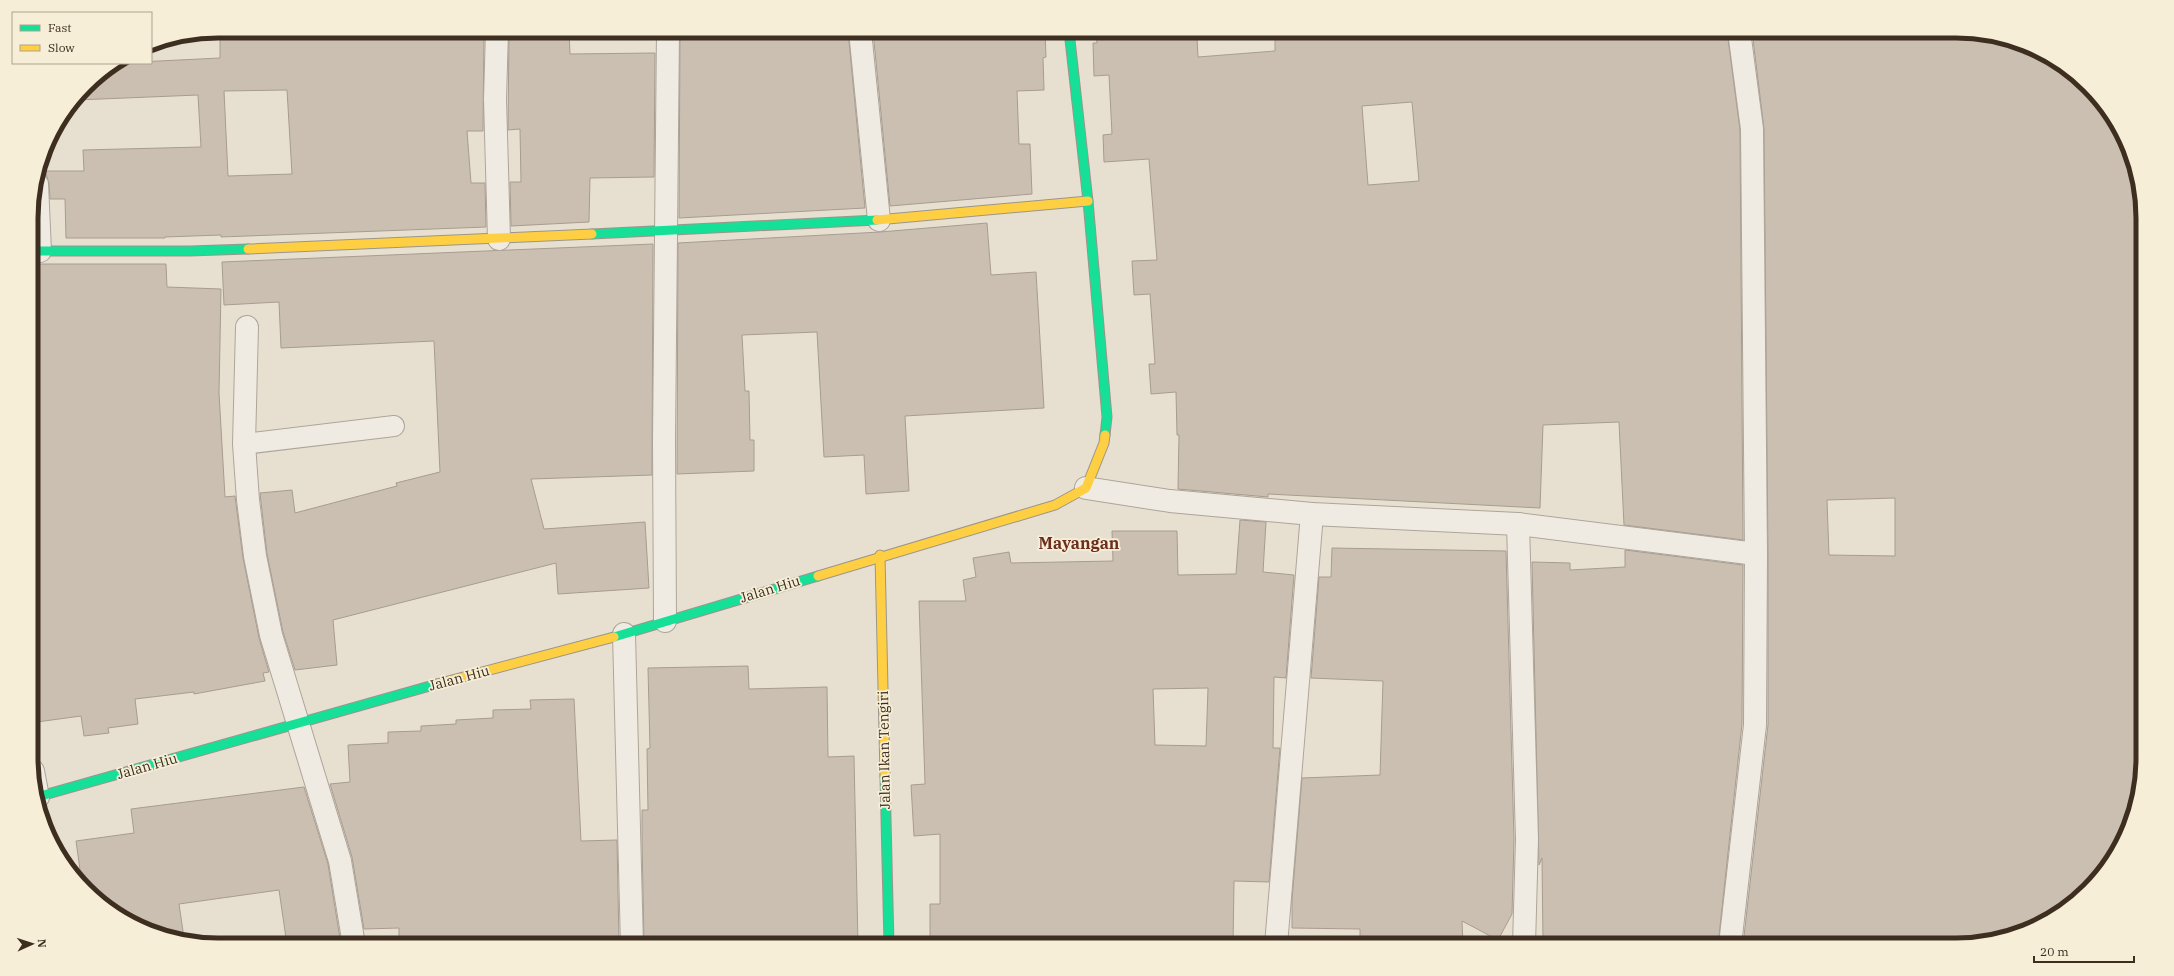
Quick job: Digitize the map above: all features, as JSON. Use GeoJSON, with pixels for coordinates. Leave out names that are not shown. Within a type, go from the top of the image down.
{"type":"FeatureCollection","features":[{"type":"Feature","properties":{"kind":"street"},"geometry":{"type":"LineString","coordinates":[[497,38],[495,99],[499,240]]}},
{"type":"Feature","properties":{"kind":"street"},"geometry":{"type":"LineString","coordinates":[[666,621],[664,442],[668,38]]}},
{"type":"Feature","properties":{"kind":"street"},"geometry":{"type":"LineString","coordinates":[[861,38],[879,220]]}},
{"type":"Feature","properties":{"kind":"street"},"geometry":{"type":"LineString","coordinates":[[1070,38],[1088,202],[1107,417],[1104,443],[1086,488],[1170,501],[1312,514],[1518,524],[1756,554]]}},
{"type":"Feature","properties":{"kind":"street"},"geometry":{"type":"LineString","coordinates":[[1731,938],[1755,725],[1756,554],[1752,129],[1740,38]]}},
{"type":"Feature","properties":{"kind":"street"},"geometry":{"type":"LineString","coordinates":[[38,251],[190,251],[499,240],[879,220],[1088,202]]}},
{"type":"Feature","properties":{"kind":"street"},"geometry":{"type":"LineString","coordinates":[[247,327],[244,444],[248,500],[255,556],[271,635],[340,861],[353,938]]}},
{"type":"Feature","properties":{"kind":"street","name":"Jalan Hiu"},"geometry":{"type":"LineString","coordinates":[[42,799],[347,708],[624,634],[1055,504],[1086,488]]}},
{"type":"Feature","properties":{"kind":"street"},"geometry":{"type":"LineString","coordinates":[[1277,938],[1312,514]]}},
{"type":"Feature","properties":{"kind":"street"},"geometry":{"type":"LineString","coordinates":[[1518,524],[1527,839],[1524,938]]}},
{"type":"Feature","properties":{"kind":"street","name":"Jalan Ikan Tengiri"},"geometry":{"type":"LineString","coordinates":[[880,556],[889,938]]}},
{"type":"Feature","properties":{"kind":"street"},"geometry":{"type":"LineString","coordinates":[[624,634],[632,938]]}},
{"type":"Feature","properties":{"kind":"lane"},"geometry":{"type":"LineString","coordinates":[[244,444],[394,426]]}},
{"type":"Feature","properties":{"kind":"building"},"geometry":{"type":"Polygon","coordinates":[[[220,38],[484,38],[483,131],[467,131],[471,183],[485,183],[486,227],[221,237],[221,235],[165,238],[66,238],[65,199],[50,199],[49,183],[45,171],[84,171],[83,150],[201,147],[198,95],[82,100],[108,75],[125,64],[152,64],[152,61],[220,58],[220,38]],[[287,90],[224,91],[228,176],[292,174],[287,90]]]}},
{"type":"Feature","properties":{"kind":"building"},"geometry":{"type":"Polygon","coordinates":[[[509,38],[569,38],[570,54],[655,53],[654,177],[590,178],[589,222],[511,226],[510,182],[521,182],[520,129],[508,130],[509,38]]]}},
{"type":"Feature","properties":{"kind":"building"},"geometry":{"type":"Polygon","coordinates":[[[680,38],[849,38],[865,208],[679,218],[680,38]]]}},
{"type":"Feature","properties":{"kind":"building"},"geometry":{"type":"Polygon","coordinates":[[[874,38],[1045,38],[1046,57],[1043,58],[1044,90],[1017,91],[1019,144],[1030,144],[1032,194],[890,206],[874,38]]]}},
{"type":"Feature","properties":{"kind":"building"},"geometry":{"type":"Polygon","coordinates":[[[1097,38],[1197,38],[1198,57],[1275,51],[1275,38],[1728,38],[1740,130],[1743,540],[1624,525],[1619,422],[1543,425],[1540,508],[1268,494],[1268,497],[1178,489],[1179,435],[1177,435],[1176,392],[1151,394],[1149,364],[1155,364],[1150,294],[1134,295],[1132,261],[1157,260],[1149,159],[1104,162],[1103,135],[1112,134],[1109,75],[1094,76],[1093,43],[1097,43],[1097,38]],[[1412,102],[1362,106],[1368,185],[1419,181],[1412,102]]]}},
{"type":"Feature","properties":{"kind":"building"},"geometry":{"type":"Polygon","coordinates":[[[1753,38],[1968,38],[2003,44],[2046,62],[2066,75],[2075,83],[2099,108],[2106,118],[2122,149],[2130,171],[2136,206],[2136,770],[2130,805],[2112,848],[2099,868],[2066,901],[2046,914],[2025,924],[1991,935],[1968,938],[1744,938],[1768,725],[1764,129],[1753,38]],[[1895,498],[1827,500],[1829,555],[1895,556],[1895,498]]]}},
{"type":"Feature","properties":{"kind":"building"},"geometry":{"type":"Polygon","coordinates":[[[987,223],[991,275],[1036,272],[1044,408],[905,416],[909,491],[866,494],[864,455],[824,457],[817,332],[742,335],[745,391],[749,391],[750,440],[754,440],[754,471],[677,474],[678,243],[880,232],[987,223]]]}},
{"type":"Feature","properties":{"kind":"building"},"geometry":{"type":"Polygon","coordinates":[[[653,244],[652,475],[531,479],[544,529],[645,522],[649,588],[558,594],[556,563],[333,620],[337,665],[295,670],[283,632],[267,554],[260,493],[292,490],[295,513],[397,486],[396,483],[440,472],[434,341],[281,348],[279,302],[224,305],[222,262],[653,244]]]}},
{"type":"Feature","properties":{"kind":"building"},"geometry":{"type":"Polygon","coordinates":[[[38,264],[166,264],[167,287],[221,289],[219,393],[225,497],[235,496],[243,558],[259,638],[269,672],[263,673],[265,681],[194,694],[194,692],[135,699],[138,724],[108,728],[109,733],[84,736],[81,716],[38,722],[38,264]]]}},
{"type":"Feature","properties":{"kind":"building"},"geometry":{"type":"Polygon","coordinates":[[[1240,520],[1266,522],[1263,572],[1294,575],[1286,678],[1274,677],[1273,748],[1280,748],[1269,882],[1234,881],[1233,938],[930,938],[930,904],[940,904],[940,834],[914,836],[911,785],[925,784],[919,601],[966,601],[963,580],[976,577],[973,558],[1009,552],[1011,563],[1113,561],[1112,531],[1177,531],[1178,575],[1236,574],[1240,520]],[[1208,688],[1153,689],[1155,745],[1206,746],[1208,688]]]}},
{"type":"Feature","properties":{"kind":"building"},"geometry":{"type":"Polygon","coordinates":[[[1332,548],[1506,551],[1514,839],[1512,914],[1499,938],[1494,938],[1462,921],[1463,938],[1360,938],[1360,929],[1292,928],[1292,900],[1302,778],[1380,775],[1383,681],[1311,678],[1319,577],[1331,577],[1332,548]]]}},
{"type":"Feature","properties":{"kind":"building"},"geometry":{"type":"Polygon","coordinates":[[[1625,550],[1743,565],[1742,724],[1719,938],[1543,938],[1542,858],[1539,865],[1532,562],[1570,563],[1570,570],[1625,567],[1625,550]]]}},
{"type":"Feature","properties":{"kind":"building"},"geometry":{"type":"Polygon","coordinates":[[[748,666],[749,689],[827,687],[828,757],[854,756],[858,938],[644,938],[642,810],[648,810],[647,749],[650,748],[648,668],[748,666]]]}},
{"type":"Feature","properties":{"kind":"building"},"geometry":{"type":"Polygon","coordinates":[[[574,699],[581,841],[617,840],[619,938],[399,938],[399,928],[364,929],[352,857],[330,784],[350,782],[348,745],[388,743],[388,732],[421,731],[421,726],[456,724],[456,720],[493,718],[493,710],[531,709],[530,700],[574,699]]]}},
{"type":"Feature","properties":{"kind":"building"},"geometry":{"type":"Polygon","coordinates":[[[304,787],[328,864],[340,938],[286,938],[279,890],[179,904],[184,935],[149,924],[118,908],[99,893],[81,874],[76,841],[134,833],[131,809],[304,787]]]}},
{"type":"Feature","properties":{"kind":"traffic: fast"},"geometry":{"type":"LineString","coordinates":[[1070,38],[1088,201],[1107,417],[1105,435]]}},
{"type":"Feature","properties":{"kind":"traffic: fast"},"geometry":{"type":"LineString","coordinates":[[592,234],[877,220]]}},
{"type":"Feature","properties":{"kind":"traffic: fast"},"geometry":{"type":"LineString","coordinates":[[38,251],[190,251],[248,249]]}},
{"type":"Feature","properties":{"kind":"traffic: fast"},"geometry":{"type":"LineString","coordinates":[[614,637],[818,576]]}},
{"type":"Feature","properties":{"kind":"traffic: fast"},"geometry":{"type":"LineString","coordinates":[[42,796],[437,684]]}},
{"type":"Feature","properties":{"kind":"traffic: fast"},"geometry":{"type":"LineString","coordinates":[[885,776],[889,938]]}},
{"type":"Feature","properties":{"kind":"traffic: slow"},"geometry":{"type":"LineString","coordinates":[[877,220],[1088,201]]}},
{"type":"Feature","properties":{"kind":"traffic: slow"},"geometry":{"type":"LineString","coordinates":[[248,249],[592,234]]}},
{"type":"Feature","properties":{"kind":"traffic: slow"},"geometry":{"type":"LineString","coordinates":[[818,576],[1055,505],[1086,488],[1104,443],[1105,435]]}},
{"type":"Feature","properties":{"kind":"traffic: slow"},"geometry":{"type":"LineString","coordinates":[[880,555],[885,776]]}},
{"type":"Feature","properties":{"kind":"traffic: slow"},"geometry":{"type":"LineString","coordinates":[[437,684],[614,637]]}},
{"type":"Feature","properties":{"kind":"district","name":"Mayangan"},"geometry":{"type":"Point","coordinates":[1079,543]}}]}
